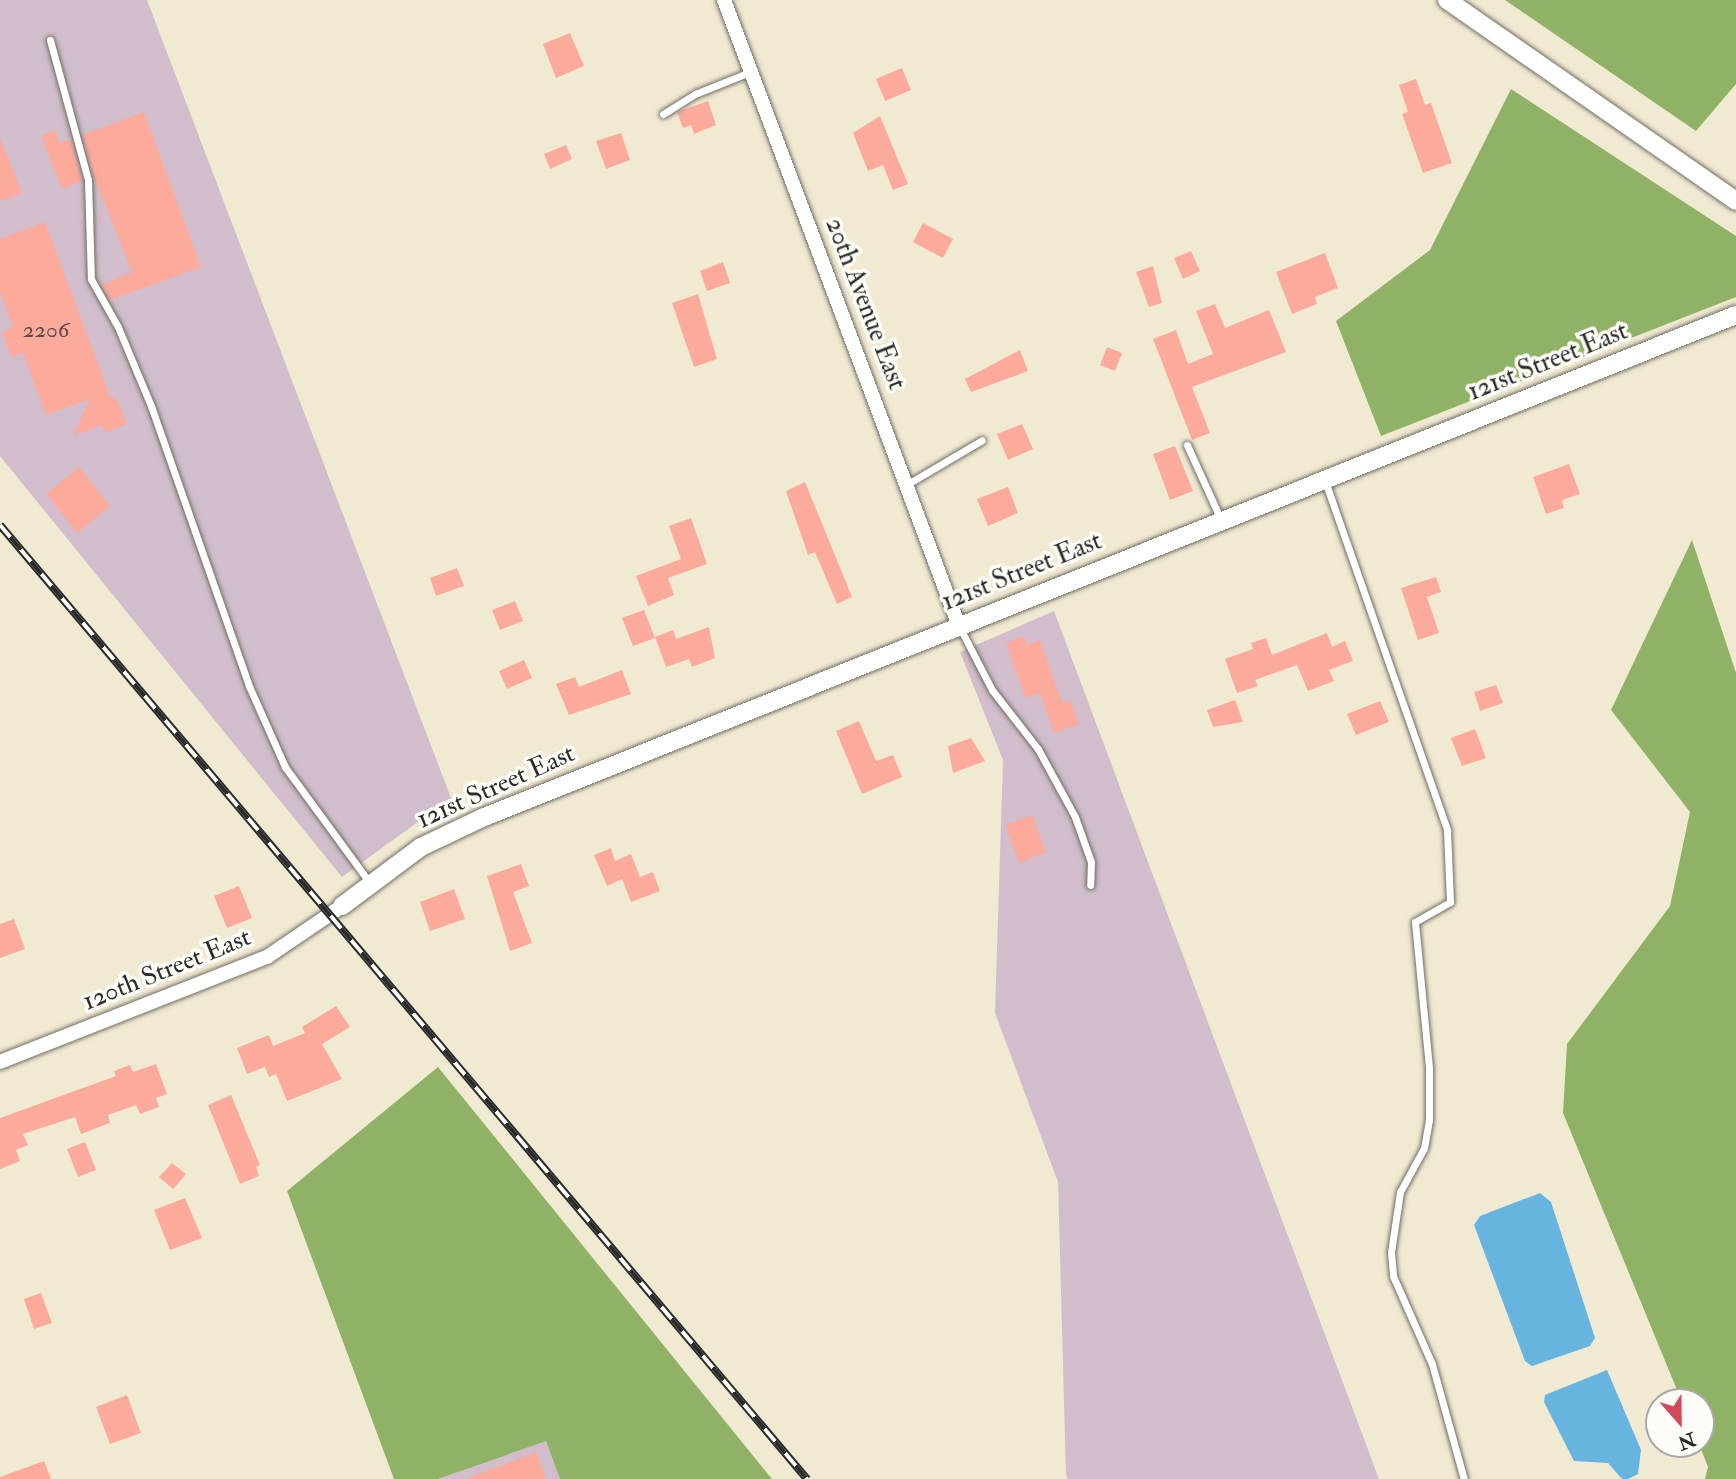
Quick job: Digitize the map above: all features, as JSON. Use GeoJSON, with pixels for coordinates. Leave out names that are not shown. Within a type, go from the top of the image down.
{"type":"FeatureCollection","features":[{"type":"Feature","properties":{"kind":"street","name":"20th Avenue East"},"geometry":{"type":"LineString","coordinates":[[724,0],[959,626]]}},
{"type":"Feature","properties":{"kind":"street"},"geometry":{"type":"LineString","coordinates":[[1447,0],[1736,201]]}},
{"type":"Feature","properties":{"kind":"street","name":"121st Street East"},"geometry":{"type":"LineString","coordinates":[[342,906],[421,847],[482,818],[1736,315]]}},
{"type":"Feature","properties":{"kind":"street","name":"120th Street East"},"geometry":{"type":"LineString","coordinates":[[0,1062],[254,963],[342,906]]}},
{"type":"Feature","properties":{"kind":"lane"},"geometry":{"type":"LineString","coordinates":[[50,40],[88,180],[92,279],[118,327],[151,406],[249,686],[285,767],[370,883]]}},
{"type":"Feature","properties":{"kind":"lane"},"geometry":{"type":"LineString","coordinates":[[663,114],[695,94],[751,72]]}},
{"type":"Feature","properties":{"kind":"lane"},"geometry":{"type":"LineString","coordinates":[[906,485],[982,440]]}},
{"type":"Feature","properties":{"kind":"lane"},"geometry":{"type":"LineString","coordinates":[[1187,446],[1221,521]]}},
{"type":"Feature","properties":{"kind":"lane"},"geometry":{"type":"LineString","coordinates":[[1324,480],[1447,830],[1450,902],[1415,922],[1429,1067],[1429,1120],[1423,1147],[1400,1192],[1391,1252],[1392,1276],[1432,1364],[1464,1479]]}},
{"type":"Feature","properties":{"kind":"lane"},"geometry":{"type":"LineString","coordinates":[[959,626],[992,690],[1038,750],[1075,817],[1091,862],[1090,885]]}},
{"type":"Feature","properties":{"kind":"shaded area"},"geometry":{"type":"Polygon","coordinates":[[[0,0],[147,0],[451,798],[342,877],[0,456],[0,0]]]}},
{"type":"Feature","properties":{"kind":"shaded area"},"geometry":{"type":"Polygon","coordinates":[[[1054,611],[1379,1479],[1068,1479],[1066,1475],[1058,1182],[995,1013],[1003,760],[960,652],[1054,611]]]}},
{"type":"Feature","properties":{"kind":"shaded area"},"geometry":{"type":"Polygon","coordinates":[[[546,1440],[560,1479],[438,1479],[546,1440]]]}},
{"type":"Feature","properties":{"kind":"green space"},"geometry":{"type":"Polygon","coordinates":[[[1505,0],[1736,0],[1736,84],[1696,131],[1505,0]]]}},
{"type":"Feature","properties":{"kind":"green space"},"geometry":{"type":"Polygon","coordinates":[[[1511,89],[1736,236],[1736,297],[1381,436],[1336,321],[1430,250],[1511,89]]]}},
{"type":"Feature","properties":{"kind":"green space"},"geometry":{"type":"Polygon","coordinates":[[[1692,540],[1736,673],[1736,1479],[1705,1479],[1708,1467],[1704,1458],[1715,1458],[1715,1388],[1676,1388],[1563,1113],[1567,1044],[1670,906],[1690,812],[1611,710],[1692,540]]]}},
{"type":"Feature","properties":{"kind":"green space"},"geometry":{"type":"Polygon","coordinates":[[[438,1067],[772,1479],[560,1479],[546,1441],[438,1479],[394,1479],[287,1191],[438,1067]]]}},
{"type":"Feature","properties":{"kind":"water"},"geometry":{"type":"Polygon","coordinates":[[[1540,1193],[1551,1202],[1595,1338],[1590,1346],[1532,1366],[1525,1361],[1474,1225],[1480,1216],[1540,1193]]]}},
{"type":"Feature","properties":{"kind":"water"},"geometry":{"type":"Polygon","coordinates":[[[1607,1370],[1641,1450],[1638,1474],[1628,1479],[1622,1479],[1608,1463],[1574,1461],[1544,1402],[1545,1395],[1607,1370]]]}},
{"type":"Feature","properties":{"kind":"building"},"geometry":{"type":"Polygon","coordinates":[[[570,33],[584,66],[556,78],[543,44],[570,33]]]}},
{"type":"Feature","properties":{"kind":"building"},"geometry":{"type":"Polygon","coordinates":[[[902,68],[911,90],[885,101],[876,79],[902,68]]]}},
{"type":"Feature","properties":{"kind":"building"},"geometry":{"type":"Polygon","coordinates":[[[1416,79],[1425,105],[1431,103],[1452,163],[1423,173],[1402,114],[1408,112],[1399,85],[1416,79]]]}},
{"type":"Feature","properties":{"kind":"building"},"geometry":{"type":"Polygon","coordinates":[[[708,101],[716,125],[694,134],[691,125],[683,128],[677,112],[708,101]]]}},
{"type":"Feature","properties":{"kind":"building"},"geometry":{"type":"Polygon","coordinates":[[[144,112],[201,267],[110,300],[102,285],[132,272],[94,177],[82,135],[144,112]]]}},
{"type":"Feature","properties":{"kind":"building"},"geometry":{"type":"Polygon","coordinates":[[[880,116],[908,184],[893,190],[883,165],[868,171],[853,133],[880,116]]]}},
{"type":"Feature","properties":{"kind":"building"},"geometry":{"type":"Polygon","coordinates":[[[55,130],[60,143],[71,139],[82,181],[62,189],[41,136],[55,130]]]}},
{"type":"Feature","properties":{"kind":"building"},"geometry":{"type":"Polygon","coordinates":[[[621,133],[630,160],[606,169],[596,141],[621,133]]]}},
{"type":"Feature","properties":{"kind":"building"},"geometry":{"type":"Polygon","coordinates":[[[0,138],[22,193],[0,201],[0,138]]]}},
{"type":"Feature","properties":{"kind":"building"},"geometry":{"type":"Polygon","coordinates":[[[566,145],[572,159],[550,169],[544,154],[566,145]]]}},
{"type":"Feature","properties":{"kind":"building"},"geometry":{"type":"Polygon","coordinates":[[[45,222],[111,399],[116,397],[127,424],[105,433],[102,425],[73,436],[90,399],[46,415],[23,353],[11,357],[2,332],[13,327],[0,291],[0,239],[45,222]]]}},
{"type":"Feature","properties":{"kind":"building"},"geometry":{"type":"Polygon","coordinates":[[[923,223],[953,239],[943,258],[913,242],[923,223]]]}},
{"type":"Feature","properties":{"kind":"building"},"geometry":{"type":"Polygon","coordinates":[[[1191,251],[1200,271],[1183,279],[1174,258],[1191,251]]]}},
{"type":"Feature","properties":{"kind":"building"},"geometry":{"type":"Polygon","coordinates":[[[1325,253],[1338,288],[1315,297],[1317,304],[1292,314],[1276,272],[1325,253]]]}},
{"type":"Feature","properties":{"kind":"building"},"geometry":{"type":"Polygon","coordinates":[[[723,262],[730,283],[707,291],[700,271],[723,262]]]}},
{"type":"Feature","properties":{"kind":"building"},"geometry":{"type":"Polygon","coordinates":[[[1153,266],[1162,303],[1149,307],[1136,272],[1153,266]]]}},
{"type":"Feature","properties":{"kind":"building"},"geometry":{"type":"Polygon","coordinates":[[[698,294],[717,359],[694,367],[672,303],[698,294]]]}},
{"type":"Feature","properties":{"kind":"building"},"geometry":{"type":"Polygon","coordinates":[[[1215,304],[1225,328],[1269,310],[1286,352],[1192,387],[1210,433],[1192,440],[1153,339],[1176,330],[1188,364],[1213,354],[1196,311],[1215,304]]]}},
{"type":"Feature","properties":{"kind":"building"},"geometry":{"type":"Polygon","coordinates":[[[1107,347],[1122,353],[1115,371],[1100,365],[1107,347]]]}},
{"type":"Feature","properties":{"kind":"building"},"geometry":{"type":"Polygon","coordinates":[[[1020,350],[1028,371],[971,392],[965,379],[1020,350]]]}},
{"type":"Feature","properties":{"kind":"building"},"geometry":{"type":"Polygon","coordinates":[[[1022,424],[1033,449],[1008,460],[997,434],[1022,424]]]}},
{"type":"Feature","properties":{"kind":"building"},"geometry":{"type":"Polygon","coordinates":[[[1175,446],[1193,491],[1170,500],[1153,454],[1175,446]]]}},
{"type":"Feature","properties":{"kind":"building"},"geometry":{"type":"Polygon","coordinates":[[[1569,464],[1580,494],[1562,500],[1564,508],[1546,514],[1533,477],[1569,464]]]}},
{"type":"Feature","properties":{"kind":"building"},"geometry":{"type":"Polygon","coordinates":[[[79,467],[110,506],[77,533],[46,494],[79,467]]]}},
{"type":"Feature","properties":{"kind":"building"},"geometry":{"type":"Polygon","coordinates":[[[805,482],[852,597],[837,604],[815,552],[808,555],[786,491],[805,482]]]}},
{"type":"Feature","properties":{"kind":"building"},"geometry":{"type":"Polygon","coordinates":[[[1008,487],[1018,513],[988,526],[977,499],[1008,487]]]}},
{"type":"Feature","properties":{"kind":"building"},"geometry":{"type":"Polygon","coordinates":[[[691,518],[707,564],[668,578],[674,595],[648,606],[636,576],[681,559],[669,526],[691,518]]]}},
{"type":"Feature","properties":{"kind":"building"},"geometry":{"type":"Polygon","coordinates":[[[457,568],[464,586],[436,596],[430,578],[457,568]]]}},
{"type":"Feature","properties":{"kind":"building"},"geometry":{"type":"Polygon","coordinates":[[[1436,577],[1441,592],[1427,597],[1439,633],[1418,640],[1401,588],[1436,577]]]}},
{"type":"Feature","properties":{"kind":"building"},"geometry":{"type":"Polygon","coordinates":[[[515,601],[523,621],[500,630],[492,610],[515,601]]]}},
{"type":"Feature","properties":{"kind":"building"},"geometry":{"type":"Polygon","coordinates":[[[644,610],[655,638],[633,646],[622,618],[644,610]]]}},
{"type":"Feature","properties":{"kind":"building"},"geometry":{"type":"Polygon","coordinates":[[[709,627],[715,658],[692,667],[689,659],[666,667],[655,637],[673,630],[676,639],[709,627]]]}},
{"type":"Feature","properties":{"kind":"building"},"geometry":{"type":"Polygon","coordinates":[[[1327,633],[1332,647],[1345,641],[1353,661],[1329,670],[1334,681],[1308,691],[1297,665],[1255,680],[1258,686],[1237,693],[1225,659],[1253,649],[1251,643],[1266,638],[1272,655],[1327,633]]]}},
{"type":"Feature","properties":{"kind":"building"},"geometry":{"type":"Polygon","coordinates":[[[1024,636],[1027,645],[1040,640],[1062,703],[1071,701],[1079,724],[1054,733],[1040,693],[1025,698],[1006,643],[1024,636]]]}},
{"type":"Feature","properties":{"kind":"building"},"geometry":{"type":"Polygon","coordinates":[[[524,660],[532,678],[507,689],[499,671],[524,660]]]}},
{"type":"Feature","properties":{"kind":"building"},"geometry":{"type":"Polygon","coordinates":[[[622,670],[631,694],[569,715],[556,684],[575,677],[579,687],[622,670]]]}},
{"type":"Feature","properties":{"kind":"building"},"geometry":{"type":"Polygon","coordinates":[[[1496,685],[1503,703],[1480,711],[1474,692],[1496,685]]]}},
{"type":"Feature","properties":{"kind":"building"},"geometry":{"type":"Polygon","coordinates":[[[1235,700],[1243,722],[1213,727],[1207,710],[1235,700]]]}},
{"type":"Feature","properties":{"kind":"building"},"geometry":{"type":"Polygon","coordinates":[[[1380,701],[1389,722],[1356,735],[1347,714],[1380,701]]]}},
{"type":"Feature","properties":{"kind":"building"},"geometry":{"type":"Polygon","coordinates":[[[859,721],[876,761],[893,755],[902,777],[862,794],[836,731],[859,721]]]}},
{"type":"Feature","properties":{"kind":"building"},"geometry":{"type":"Polygon","coordinates":[[[1475,729],[1486,758],[1462,766],[1451,738],[1475,729]]]}},
{"type":"Feature","properties":{"kind":"building"},"geometry":{"type":"Polygon","coordinates":[[[971,738],[985,761],[953,773],[948,746],[971,738]]]}},
{"type":"Feature","properties":{"kind":"building"},"geometry":{"type":"Polygon","coordinates":[[[1032,815],[1046,852],[1019,863],[1005,825],[1032,815]]]}},
{"type":"Feature","properties":{"kind":"building"},"geometry":{"type":"Polygon","coordinates":[[[611,848],[615,861],[631,854],[640,877],[653,872],[660,891],[631,902],[622,879],[607,886],[594,855],[611,848]]]}},
{"type":"Feature","properties":{"kind":"building"},"geometry":{"type":"Polygon","coordinates":[[[521,864],[529,886],[513,892],[532,943],[510,951],[487,876],[521,864]]]}},
{"type":"Feature","properties":{"kind":"building"},"geometry":{"type":"Polygon","coordinates":[[[239,886],[252,918],[227,928],[214,896],[239,886]]]}},
{"type":"Feature","properties":{"kind":"building"},"geometry":{"type":"Polygon","coordinates":[[[454,889],[465,919],[430,931],[420,902],[454,889]]]}},
{"type":"Feature","properties":{"kind":"building"},"geometry":{"type":"Polygon","coordinates":[[[14,919],[25,949],[0,958],[0,924],[14,919]]]}},
{"type":"Feature","properties":{"kind":"building"},"geometry":{"type":"Polygon","coordinates":[[[336,1006],[350,1027],[322,1044],[342,1079],[287,1101],[276,1074],[269,1077],[265,1067],[247,1074],[237,1048],[269,1035],[273,1046],[305,1033],[302,1027],[336,1006]]]}},
{"type":"Feature","properties":{"kind":"building"},"geometry":{"type":"Polygon","coordinates":[[[156,1064],[167,1094],[156,1098],[159,1107],[140,1114],[136,1105],[108,1115],[110,1123],[81,1134],[75,1117],[23,1134],[28,1145],[16,1150],[20,1161],[0,1169],[0,1118],[116,1076],[114,1071],[130,1065],[133,1072],[156,1064]]]}},
{"type":"Feature","properties":{"kind":"building"},"geometry":{"type":"Polygon","coordinates":[[[231,1095],[260,1165],[256,1167],[259,1176],[240,1184],[208,1105],[231,1095]]]}},
{"type":"Feature","properties":{"kind":"building"},"geometry":{"type":"Polygon","coordinates":[[[85,1142],[96,1170],[78,1177],[67,1149],[85,1142]]]}},
{"type":"Feature","properties":{"kind":"building"},"geometry":{"type":"Polygon","coordinates":[[[172,1163],[186,1174],[173,1189],[159,1177],[172,1163]]]}},
{"type":"Feature","properties":{"kind":"building"},"geometry":{"type":"Polygon","coordinates":[[[185,1198],[202,1238],[170,1250],[154,1210],[185,1198]]]}},
{"type":"Feature","properties":{"kind":"building"},"geometry":{"type":"Polygon","coordinates":[[[41,1293],[52,1323],[34,1329],[24,1299],[41,1293]]]}},
{"type":"Feature","properties":{"kind":"building"},"geometry":{"type":"Polygon","coordinates":[[[127,1395],[141,1433],[110,1444],[96,1407],[127,1395]]]}},
{"type":"Feature","properties":{"kind":"building"},"geometry":{"type":"Polygon","coordinates":[[[536,1452],[546,1479],[468,1479],[468,1478],[536,1452]]]}},
{"type":"Feature","properties":{"kind":"building"},"geometry":{"type":"Polygon","coordinates":[[[44,1461],[51,1479],[0,1479],[0,1477],[44,1461]]]}},
{"type":"Feature","properties":{"kind":"railway"},"geometry":{"type":"LineString","coordinates":[[0,525],[807,1479]]}}]}
